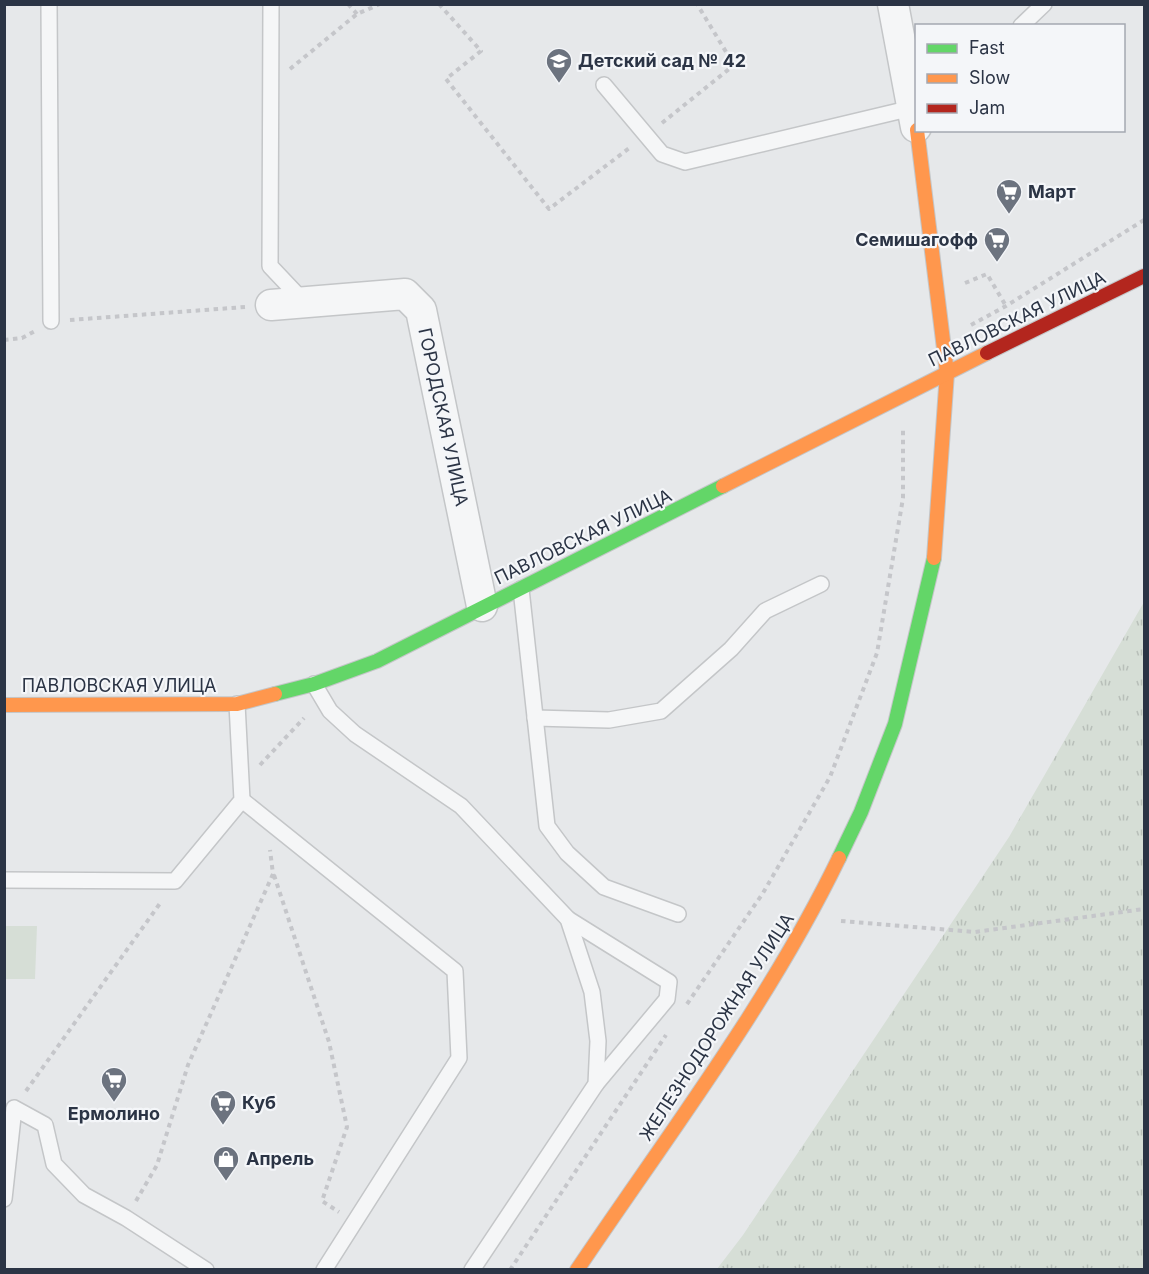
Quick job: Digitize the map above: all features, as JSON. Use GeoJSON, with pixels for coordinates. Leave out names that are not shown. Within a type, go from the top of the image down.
{"type":"FeatureCollection","features":[{"type":"Feature","properties":{"kind":"street"},"geometry":{"type":"LineString","coordinates":[[893,4],[915,113]]}},
{"type":"Feature","properties":{"kind":"street","name":"ЖЕЛЕЗНОДОРОЖНАЯ УЛИЦА"},"geometry":{"type":"LineString","coordinates":[[577,1269],[772,981],[810,918],[861,812],[895,724],[920,625],[936,546],[947,373],[918,132]]}},
{"type":"Feature","properties":{"kind":"street","name":"ПАВЛОВСКАЯ УЛИЦА"},"geometry":{"type":"LineString","coordinates":[[4,705],[237,704],[314,684],[377,661],[482,606],[521,589],[1144,276]]}},
{"type":"Feature","properties":{"kind":"street","name":"ГОРОДСКАЯ УЛИЦА"},"geometry":{"type":"LineString","coordinates":[[272,305],[306,304],[405,294],[421,310],[482,606]]}},
{"type":"Feature","properties":{"kind":"lane"},"geometry":{"type":"LineString","coordinates":[[49,4],[51,321]]}},
{"type":"Feature","properties":{"kind":"lane"},"geometry":{"type":"LineString","coordinates":[[271,4],[270,267],[306,304]]}},
{"type":"Feature","properties":{"kind":"lane"},"geometry":{"type":"LineString","coordinates":[[1024,24],[1044,4]]}},
{"type":"Feature","properties":{"kind":"lane"},"geometry":{"type":"LineString","coordinates":[[604,85],[662,154],[686,162],[915,118]]}},
{"type":"Feature","properties":{"kind":"lane"},"geometry":{"type":"LineString","coordinates":[[536,718],[609,720],[661,711],[731,649],[765,611],[820,584]]}},
{"type":"Feature","properties":{"kind":"lane"},"geometry":{"type":"LineString","coordinates":[[521,589],[547,826],[567,853],[604,887],[678,914]]}},
{"type":"Feature","properties":{"kind":"lane"},"geometry":{"type":"LineString","coordinates":[[314,684],[330,711],[355,734],[461,806],[568,919],[669,982],[667,999],[596,1084],[472,1269]]}},
{"type":"Feature","properties":{"kind":"lane"},"geometry":{"type":"LineString","coordinates":[[4,880],[175,881],[242,800],[237,704]]}},
{"type":"Feature","properties":{"kind":"lane"},"geometry":{"type":"LineString","coordinates":[[242,800],[455,971],[459,1058],[324,1269]]}},
{"type":"Feature","properties":{"kind":"lane"},"geometry":{"type":"LineString","coordinates":[[568,919],[592,992],[598,1041],[596,1084]]}},
{"type":"Feature","properties":{"kind":"lane"},"geometry":{"type":"LineString","coordinates":[[4,1199],[14,1108],[45,1125],[54,1164],[84,1195],[126,1218],[207,1269]]}},
{"type":"Feature","properties":{"kind":"path"},"geometry":{"type":"LineString","coordinates":[[348,4],[357,14]]}},
{"type":"Feature","properties":{"kind":"path"},"geometry":{"type":"LineString","coordinates":[[271,85],[357,14],[380,4]]}},
{"type":"Feature","properties":{"kind":"path"},"geometry":{"type":"LineString","coordinates":[[439,4],[481,51],[446,79],[549,209],[646,136],[734,64],[697,4]]}},
{"type":"Feature","properties":{"kind":"path"},"geometry":{"type":"LineString","coordinates":[[965,328],[1006,306],[1144,220]]}},
{"type":"Feature","properties":{"kind":"path"},"geometry":{"type":"LineString","coordinates":[[958,286],[987,274],[1006,306]]}},
{"type":"Feature","properties":{"kind":"path"},"geometry":{"type":"LineString","coordinates":[[4,340],[22,338],[51,321],[272,305]]}},
{"type":"Feature","properties":{"kind":"path"},"geometry":{"type":"LineString","coordinates":[[681,1013],[763,893],[830,777],[877,653],[903,498],[903,430]]}},
{"type":"Feature","properties":{"kind":"path"},"geometry":{"type":"LineString","coordinates":[[266,819],[273,874],[329,1042],[347,1127],[322,1201],[355,1222]]}},
{"type":"Feature","properties":{"kind":"path"},"geometry":{"type":"LineString","coordinates":[[126,1218],[157,1166],[188,1065],[273,874]]}},
{"type":"Feature","properties":{"kind":"path"},"geometry":{"type":"LineString","coordinates":[[14,1108],[175,881]]}},
{"type":"Feature","properties":{"kind":"path"},"geometry":{"type":"LineString","coordinates":[[810,918],[975,932],[1144,909]]}},
{"type":"Feature","properties":{"kind":"path"},"geometry":{"type":"LineString","coordinates":[[510,1269],[668,1033]]}},
{"type":"Feature","properties":{"kind":"green space"},"geometry":{"type":"Polygon","coordinates":[[[1144,602],[1144,1269],[717,1269],[743,1235],[1009,837],[1144,602]]]}},
{"type":"Feature","properties":{"kind":"green space"},"geometry":{"type":"Polygon","coordinates":[[[5,926],[37,926],[35,979],[5,979],[5,926]]]}},
{"type":"Feature","properties":{"kind":"traffic: fast"},"geometry":{"type":"LineString","coordinates":[[275,694],[314,684],[377,661],[723,486]]}},
{"type":"Feature","properties":{"kind":"traffic: fast"},"geometry":{"type":"LineString","coordinates":[[839,858],[861,812],[895,724],[934,558]]}},
{"type":"Feature","properties":{"kind":"traffic: slow"},"geometry":{"type":"LineString","coordinates":[[917,132],[947,373],[934,558]]}},
{"type":"Feature","properties":{"kind":"traffic: slow"},"geometry":{"type":"LineString","coordinates":[[723,486],[987,353]]}},
{"type":"Feature","properties":{"kind":"traffic: slow"},"geometry":{"type":"LineString","coordinates":[[4,705],[237,704],[275,694]]}},
{"type":"Feature","properties":{"kind":"traffic: slow"},"geometry":{"type":"LineString","coordinates":[[577,1270],[749,1017],[781,965],[839,858]]}},
{"type":"Feature","properties":{"kind":"traffic: jam"},"geometry":{"type":"LineString","coordinates":[[987,353],[1144,276]]}},
{"type":"Feature","properties":{"kind":"place","name":"Детский сад № 42"},"geometry":{"type":"Point","coordinates":[559,84]}},
{"type":"Feature","properties":{"kind":"place","name":"Март"},"geometry":{"type":"Point","coordinates":[1009,215]}},
{"type":"Feature","properties":{"kind":"place","name":"Семишагофф"},"geometry":{"type":"Point","coordinates":[997,263]}},
{"type":"Feature","properties":{"kind":"place","name":"Ермолино"},"geometry":{"type":"Point","coordinates":[114,1103]}},
{"type":"Feature","properties":{"kind":"place","name":"Куб"},"geometry":{"type":"Point","coordinates":[223,1126]}},
{"type":"Feature","properties":{"kind":"place","name":"Апрель"},"geometry":{"type":"Point","coordinates":[226,1182]}}]}
